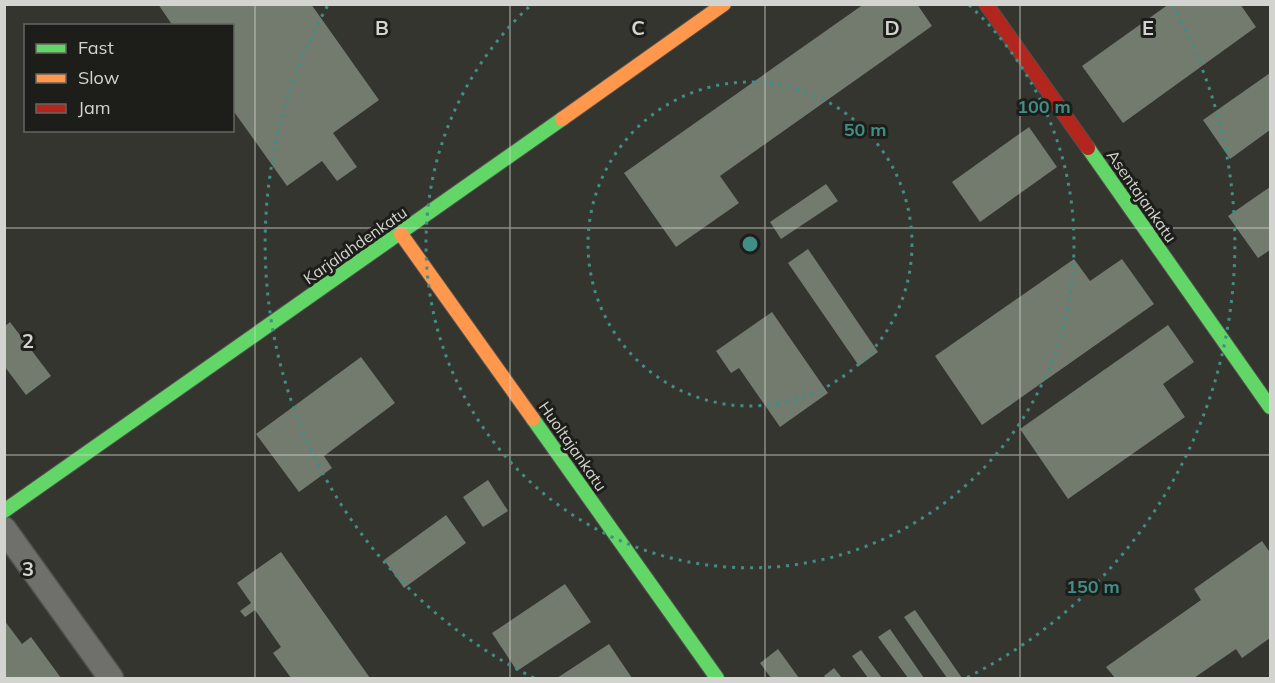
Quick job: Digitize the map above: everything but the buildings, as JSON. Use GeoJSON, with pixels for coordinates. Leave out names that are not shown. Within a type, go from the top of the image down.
{"type":"FeatureCollection","features":[{"type":"Feature","properties":{"kind":"street","name":"Karjalahdenkatu"},"geometry":{"type":"LineString","coordinates":[[4,511],[401,234],[724,4]]}},
{"type":"Feature","properties":{"kind":"street","name":"Asentajankatu"},"geometry":{"type":"LineString","coordinates":[[986,4],[1270,407]]}},
{"type":"Feature","properties":{"kind":"street","name":"Huoltajankatu"},"geometry":{"type":"LineString","coordinates":[[401,234],[717,678]]}},
{"type":"Feature","properties":{"kind":"street"},"geometry":{"type":"LineString","coordinates":[[4,529],[111,678]]}},
{"type":"Feature","properties":{"kind":"traffic: fast"},"geometry":{"type":"LineString","coordinates":[[4,511],[562,119]]}},
{"type":"Feature","properties":{"kind":"traffic: fast"},"geometry":{"type":"LineString","coordinates":[[1088,148],[1270,407]]}},
{"type":"Feature","properties":{"kind":"traffic: fast"},"geometry":{"type":"LineString","coordinates":[[533,419],[717,678]]}},
{"type":"Feature","properties":{"kind":"traffic: slow"},"geometry":{"type":"LineString","coordinates":[[562,119],[724,4]]}},
{"type":"Feature","properties":{"kind":"traffic: slow"},"geometry":{"type":"LineString","coordinates":[[401,234],[533,419]]}},
{"type":"Feature","properties":{"kind":"traffic: jam"},"geometry":{"type":"LineString","coordinates":[[986,4],[1088,148]]}}]}
